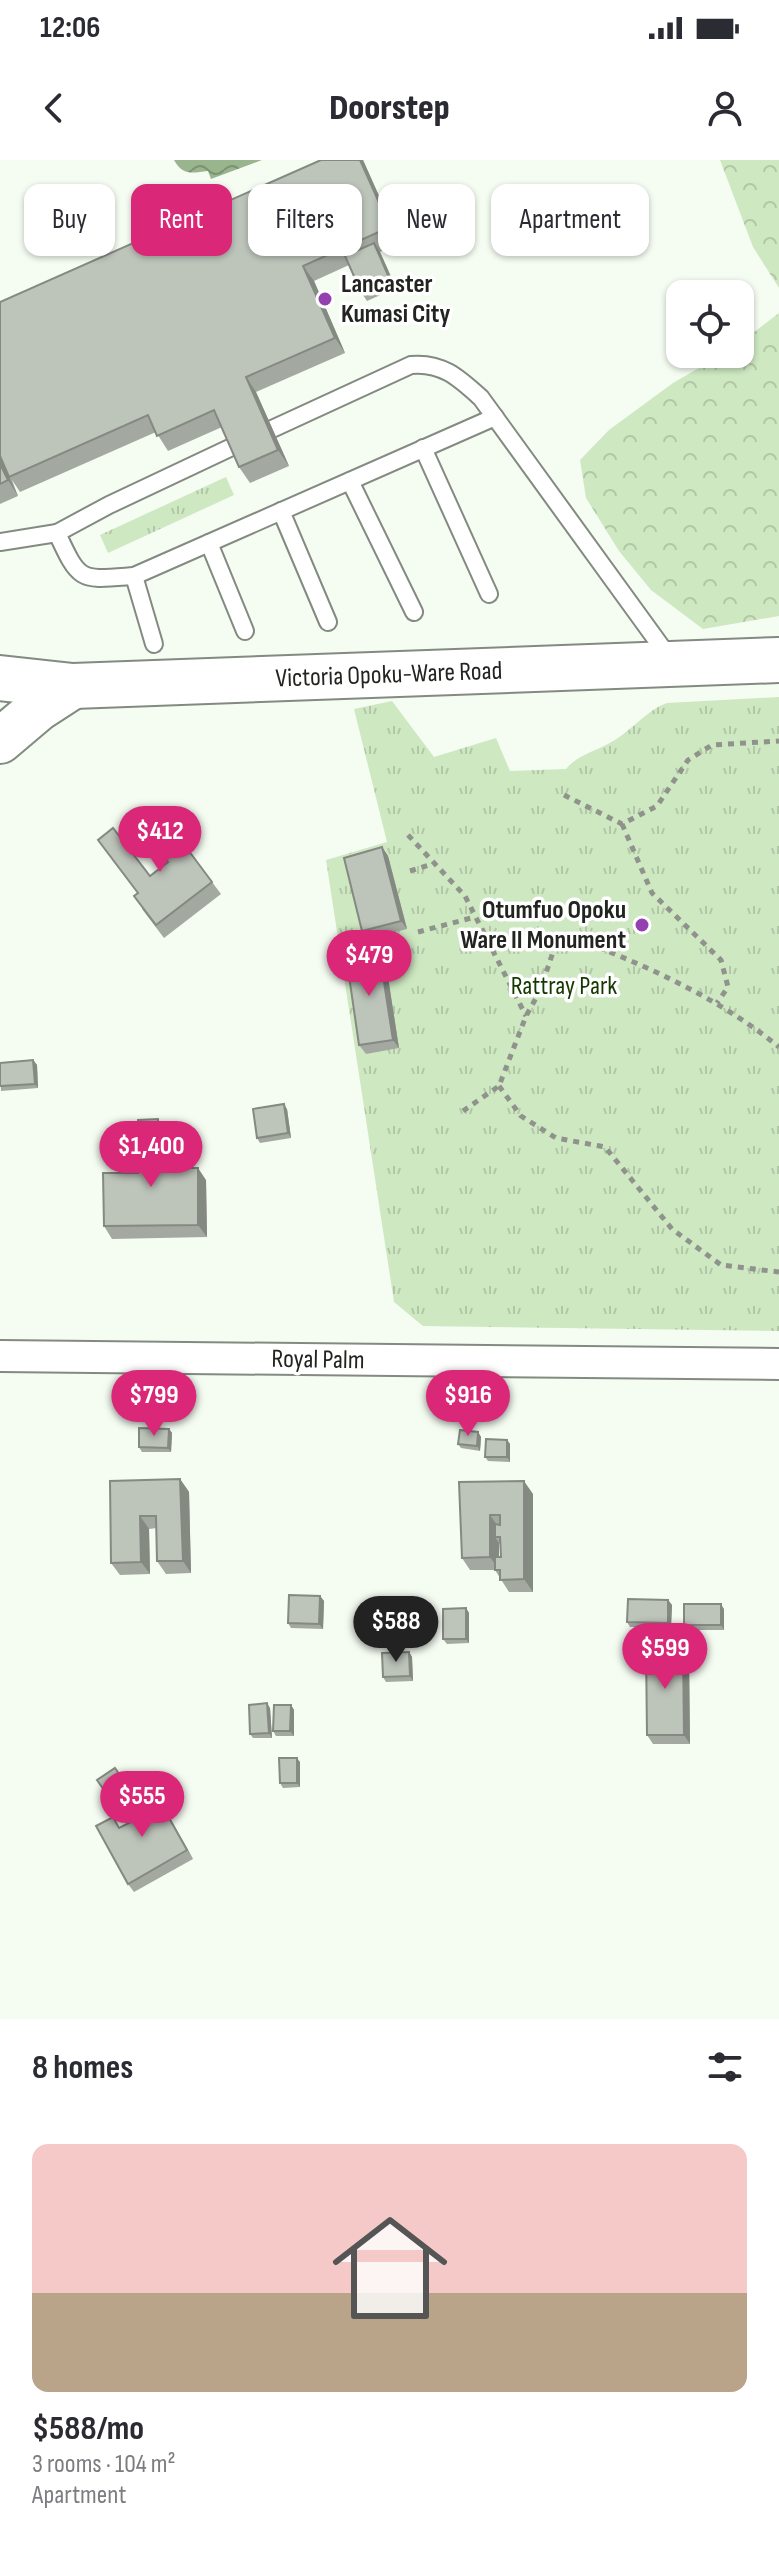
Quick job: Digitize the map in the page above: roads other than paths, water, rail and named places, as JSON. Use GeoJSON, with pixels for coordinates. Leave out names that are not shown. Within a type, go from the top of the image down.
{"type":"FeatureCollection","features":[{"type":"Feature","properties":{"kind":"main road","name":"Victoria Opoku-Ware Road"},"geometry":{"type":"LineString","coordinates":[[0,678],[73,686],[779,660]]}},
{"type":"Feature","properties":{"kind":"main road"},"geometry":{"type":"LineString","coordinates":[[0,741],[39,708],[73,686]]}},
{"type":"Feature","properties":{"kind":"street","name":"Royal Palm"},"geometry":{"type":"LineString","coordinates":[[0,1356],[779,1364]]}},
{"type":"Feature","properties":{"kind":"lane"},"geometry":{"type":"LineString","coordinates":[[272,429],[411,365],[430,363],[458,377],[481,398],[674,664]]}},
{"type":"Feature","properties":{"kind":"lane"},"geometry":{"type":"LineString","coordinates":[[57,533],[73,567],[81,574],[105,578],[134,576],[495,417]]}},
{"type":"Feature","properties":{"kind":"lane"},"geometry":{"type":"LineString","coordinates":[[0,542],[57,533],[234,446]]}},
{"type":"Feature","properties":{"kind":"lane"},"geometry":{"type":"LineString","coordinates":[[423,448],[489,594]]}},
{"type":"Feature","properties":{"kind":"lane"},"geometry":{"type":"LineString","coordinates":[[350,481],[414,612]]}},
{"type":"Feature","properties":{"kind":"lane"},"geometry":{"type":"LineString","coordinates":[[281,511],[328,622]]}},
{"type":"Feature","properties":{"kind":"lane"},"geometry":{"type":"LineString","coordinates":[[209,543],[245,631]]}},
{"type":"Feature","properties":{"kind":"lane"},"geometry":{"type":"LineString","coordinates":[[134,576],[154,644]]}},
{"type":"Feature","properties":{"kind":"water"},"geometry":{"type":"Polygon","coordinates":[[[174,160],[262,160],[211,179],[208,171],[184,171],[174,160]]]}},
{"type":"Feature","properties":{"kind":"place","name":"Lancaster Kumasi City"},"geometry":{"type":"Point","coordinates":[325,299]}},
{"type":"Feature","properties":{"kind":"place","name":"Otumfuo Opoku Ware II Monument"},"geometry":{"type":"Point","coordinates":[642,925]}},
{"type":"Feature","properties":{"kind":"park label","name":"Rattray Park"},"geometry":{"type":"Point","coordinates":[564,986]}}]}
